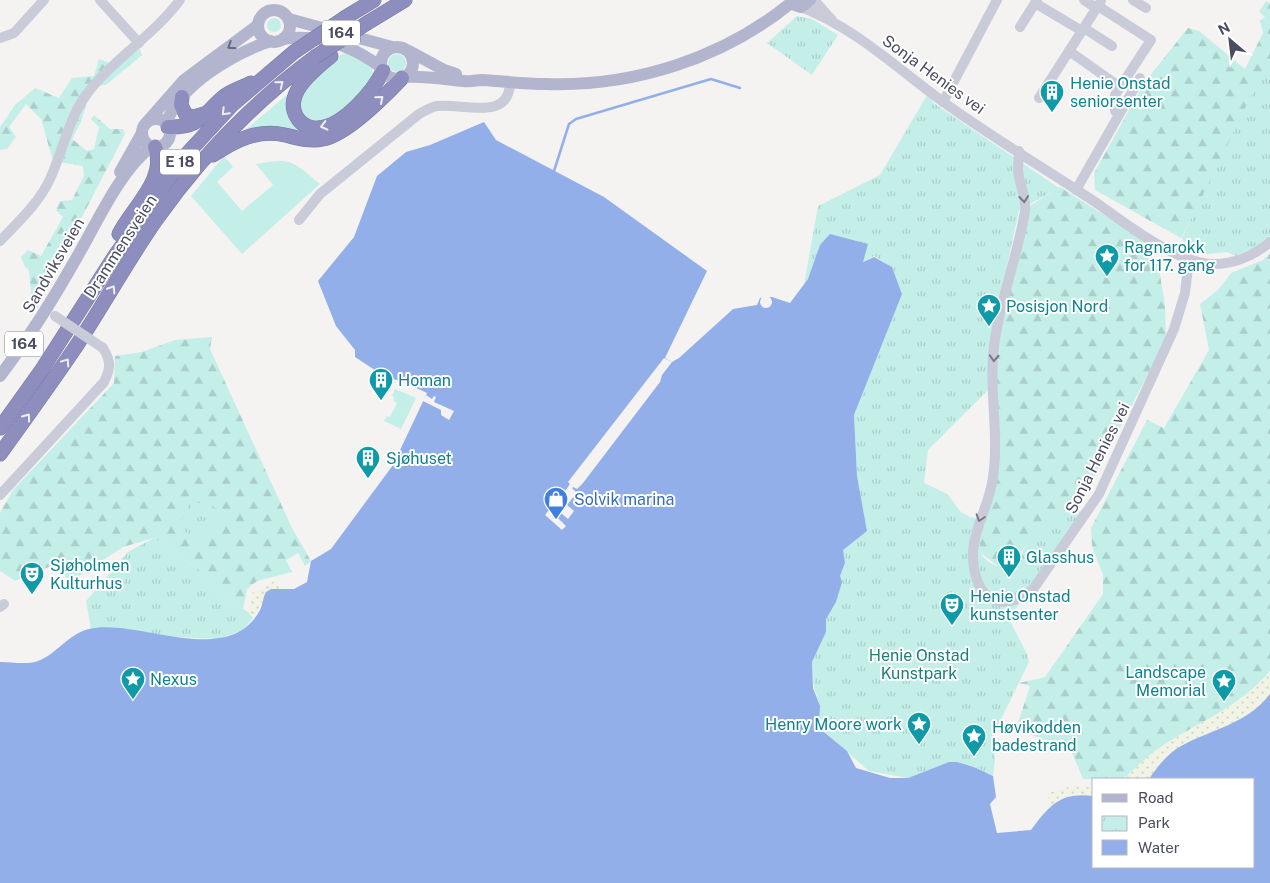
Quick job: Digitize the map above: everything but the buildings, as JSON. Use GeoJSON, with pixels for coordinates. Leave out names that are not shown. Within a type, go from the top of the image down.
{"type":"FeatureCollection","features":[{"type":"Feature","properties":{"kind":"highway","name":"Drammensveien"},"geometry":{"type":"LineString","coordinates":[[0,428],[42,371],[114,257],[184,157],[207,131],[261,79],[294,52],[374,0]]}},
{"type":"Feature","properties":{"kind":"highway","name":"E 18"},"geometry":{"type":"LineString","coordinates":[[382,69],[370,93],[340,120],[319,128],[308,126],[301,122],[294,112],[295,94],[312,73],[386,12],[405,0]]}},
{"type":"Feature","properties":{"kind":"highway","name":"Drammensveien"},"geometry":{"type":"LineString","coordinates":[[0,454],[54,380],[156,221],[196,167],[253,107],[315,57],[372,25]]}},
{"type":"Feature","properties":{"kind":"highway","name":"E 18"},"geometry":{"type":"LineString","coordinates":[[196,167],[222,149],[249,135],[278,134],[310,141],[331,137],[358,119],[404,78]]}},
{"type":"Feature","properties":{"kind":"highway","name":"E 18"},"geometry":{"type":"LineString","coordinates":[[167,125],[191,125],[228,93],[261,79]]}},
{"type":"Feature","properties":{"kind":"highway"},"geometry":{"type":"LineString","coordinates":[[182,97],[181,105],[186,115],[194,117],[205,114]]}},
{"type":"Feature","properties":{"kind":"highway","name":"E 18"},"geometry":{"type":"LineString","coordinates":[[114,257],[119,233],[157,173],[159,159],[154,147]]}},
{"type":"Feature","properties":{"kind":"main road"},"geometry":{"type":"LineString","coordinates":[[266,12],[272,0]]}},
{"type":"Feature","properties":{"kind":"main road"},"geometry":{"type":"LineString","coordinates":[[258,25],[262,35],[277,40],[290,30],[284,0]]}},
{"type":"Feature","properties":{"kind":"main road"},"geometry":{"type":"LineString","coordinates":[[404,78],[576,85],[624,78],[684,62],[737,40],[802,2]]}},
{"type":"Feature","properties":{"kind":"main road","name":"164"},"geometry":{"type":"LineString","coordinates":[[142,133],[148,122],[184,80],[258,25],[260,18],[266,12],[276,10],[287,17],[392,47],[401,47],[409,51]]}},
{"type":"Feature","properties":{"kind":"main road","name":"164"},"geometry":{"type":"LineString","coordinates":[[154,147],[162,146],[168,139],[167,125],[172,108],[182,97],[226,62],[252,48],[277,40],[333,42],[352,47],[391,78],[404,78]]}},
{"type":"Feature","properties":{"kind":"main road"},"geometry":{"type":"LineString","coordinates":[[382,69],[384,54],[392,47]]}},
{"type":"Feature","properties":{"kind":"main road"},"geometry":{"type":"LineString","coordinates":[[409,51],[444,70],[480,80]]}},
{"type":"Feature","properties":{"kind":"main road"},"geometry":{"type":"LineString","coordinates":[[404,78],[412,71],[414,63],[409,51]]}},
{"type":"Feature","properties":{"kind":"main road"},"geometry":{"type":"LineString","coordinates":[[148,122],[156,119],[167,125]]}},
{"type":"Feature","properties":{"kind":"main road"},"geometry":{"type":"LineString","coordinates":[[142,133],[144,140],[154,147]]}},
{"type":"Feature","properties":{"kind":"main road","name":"Sandviksveien"},"geometry":{"type":"LineString","coordinates":[[113,193],[126,161],[142,133]]}},
{"type":"Feature","properties":{"kind":"main road","name":"Sandviksveien"},"geometry":{"type":"LineString","coordinates":[[0,376],[50,313],[77,257],[113,193],[139,156],[154,147]]}},
{"type":"Feature","properties":{"kind":"street"},"geometry":{"type":"LineString","coordinates":[[0,38],[14,33],[44,0]]}},
{"type":"Feature","properties":{"kind":"street"},"geometry":{"type":"LineString","coordinates":[[100,0],[139,43]]}},
{"type":"Feature","properties":{"kind":"street"},"geometry":{"type":"LineString","coordinates":[[0,241],[42,193],[56,166],[69,126],[85,97],[108,71],[139,43],[180,0]]}},
{"type":"Feature","properties":{"kind":"street"},"geometry":{"type":"LineString","coordinates":[[943,102],[997,0]]}},
{"type":"Feature","properties":{"kind":"street"},"geometry":{"type":"LineString","coordinates":[[1084,0],[1098,5],[1151,40],[1114,99],[1114,111],[1119,114]]}},
{"type":"Feature","properties":{"kind":"street"},"geometry":{"type":"LineString","coordinates":[[1020,27],[1036,1],[1112,46]]}},
{"type":"Feature","properties":{"kind":"street","name":"Sonja Henies vei"},"geometry":{"type":"LineString","coordinates":[[802,2],[832,20],[914,78],[943,102],[1019,151],[1148,239],[1189,259],[1185,293],[1174,329],[1099,494],[1034,588],[1027,595],[1010,601],[993,600],[986,597],[978,583],[972,553],[973,540],[993,479],[996,431],[993,384],[996,329],[1010,282],[1025,209],[1018,171],[1019,151]]}},
{"type":"Feature","properties":{"kind":"street"},"geometry":{"type":"LineString","coordinates":[[1039,98],[1098,5]]}},
{"type":"Feature","properties":{"kind":"street"},"geometry":{"type":"LineString","coordinates":[[1069,51],[1120,87]]}},
{"type":"Feature","properties":{"kind":"street"},"geometry":{"type":"LineString","coordinates":[[1076,190],[1140,78]]}},
{"type":"Feature","properties":{"kind":"street"},"geometry":{"type":"LineString","coordinates":[[299,220],[320,194],[419,114],[436,106],[490,108],[501,105],[509,95],[510,82]]}},
{"type":"Feature","properties":{"kind":"street"},"geometry":{"type":"LineString","coordinates":[[1189,259],[1211,264],[1233,262],[1254,253],[1270,242]]}},
{"type":"Feature","properties":{"kind":"street"},"geometry":{"type":"LineString","coordinates":[[0,495],[104,382],[109,372],[110,359],[103,348],[50,313]]}},
{"type":"Feature","properties":{"kind":"green space"},"geometry":{"type":"Polygon","coordinates":[[[1266,1],[1270,3],[1270,76],[1181,238],[1095,190],[1094,173],[1144,83],[1188,28],[1199,31],[1245,69],[1263,33],[1260,21],[1265,17],[1259,12],[1266,1]]]}},
{"type":"Feature","properties":{"kind":"green space"},"geometry":{"type":"Polygon","coordinates":[[[797,16],[812,19],[838,35],[812,75],[767,43],[797,16]]]}},
{"type":"Feature","properties":{"kind":"green space"},"geometry":{"type":"Polygon","coordinates":[[[271,18],[277,18],[281,25],[277,32],[271,32],[267,28],[267,22],[271,18]]]}},
{"type":"Feature","properties":{"kind":"green space"},"geometry":{"type":"Polygon","coordinates":[[[139,47],[142,55],[106,85],[92,86],[81,122],[72,139],[87,151],[94,149],[99,127],[91,119],[94,115],[110,129],[123,129],[125,134],[73,234],[71,246],[32,315],[26,312],[31,293],[29,270],[25,267],[21,257],[28,250],[41,256],[63,217],[56,210],[60,201],[72,200],[84,176],[83,166],[53,161],[41,119],[26,104],[9,127],[16,137],[7,149],[0,150],[0,127],[15,105],[35,88],[59,98],[72,78],[94,76],[99,59],[110,63],[139,47]]]}},
{"type":"Feature","properties":{"kind":"green space"},"geometry":{"type":"Polygon","coordinates":[[[347,51],[372,67],[373,78],[349,107],[322,124],[306,118],[302,113],[299,96],[328,64],[347,51]]]}},
{"type":"Feature","properties":{"kind":"green space"},"geometry":{"type":"Polygon","coordinates":[[[393,54],[401,54],[406,59],[404,70],[393,72],[388,67],[388,59],[393,54]]]}},
{"type":"Feature","properties":{"kind":"green space"},"geometry":{"type":"Polygon","coordinates":[[[1270,57],[1270,236],[1254,248],[1235,256],[1227,252],[1207,254],[1189,250],[1182,238],[1270,57]]]}},
{"type":"Feature","properties":{"kind":"green space"},"geometry":{"type":"Polygon","coordinates":[[[288,94],[287,107],[307,132],[305,136],[253,129],[244,131],[288,94]]]}},
{"type":"Feature","properties":{"kind":"green space","name":"Henie Onstad Kunstpark"},"geometry":{"type":"Polygon","coordinates":[[[927,95],[935,104],[1059,188],[1019,210],[992,335],[988,390],[928,450],[924,483],[947,494],[961,512],[970,517],[986,520],[980,550],[986,560],[1001,567],[1007,567],[1017,561],[1031,535],[1040,527],[1058,517],[1084,510],[1009,619],[1027,654],[1029,662],[993,736],[995,760],[993,776],[973,766],[949,762],[908,778],[869,771],[820,728],[820,706],[814,687],[812,662],[826,632],[826,619],[829,611],[836,602],[840,576],[845,563],[842,550],[867,531],[857,476],[854,415],[902,293],[892,267],[874,256],[862,262],[865,250],[808,279],[804,285],[818,206],[880,175],[927,95]]]}},
{"type":"Feature","properties":{"kind":"green space"},"geometry":{"type":"Polygon","coordinates":[[[224,156],[233,167],[217,182],[242,211],[273,185],[256,164],[285,161],[304,170],[320,184],[242,254],[191,196],[224,156]]]}},
{"type":"Feature","properties":{"kind":"green space"},"geometry":{"type":"Polygon","coordinates":[[[1060,187],[1144,240],[1159,269],[1165,305],[1166,340],[1076,511],[1039,532],[1025,546],[1017,560],[1002,569],[982,554],[976,540],[996,479],[995,340],[1028,207],[1060,187]]]}},
{"type":"Feature","properties":{"kind":"green space"},"geometry":{"type":"Polygon","coordinates":[[[1270,253],[1270,671],[1246,695],[1161,747],[1124,778],[1083,779],[1071,750],[1016,729],[1030,686],[1019,683],[1045,677],[1103,594],[1103,575],[1092,546],[1091,528],[1147,420],[1164,428],[1209,350],[1200,304],[1219,289],[1231,273],[1263,260],[1270,253]]]}},
{"type":"Feature","properties":{"kind":"green space"},"geometry":{"type":"Polygon","coordinates":[[[212,337],[210,349],[292,528],[311,561],[305,566],[298,553],[286,560],[292,572],[257,581],[247,589],[243,609],[220,595],[198,569],[154,538],[123,547],[70,582],[56,564],[15,581],[0,571],[0,513],[13,490],[114,383],[115,356],[142,352],[175,340],[212,337]]]}},
{"type":"Feature","properties":{"kind":"green space"},"geometry":{"type":"Polygon","coordinates":[[[395,389],[416,398],[401,429],[384,421],[387,416],[390,417],[397,403],[393,400],[394,397],[392,396],[395,389]]]}},
{"type":"Feature","properties":{"kind":"green space"},"geometry":{"type":"Polygon","coordinates":[[[190,503],[208,503],[227,515],[200,542],[178,527],[190,503]]]}},
{"type":"Feature","properties":{"kind":"green space"},"geometry":{"type":"Polygon","coordinates":[[[154,538],[198,569],[220,595],[248,612],[253,618],[244,629],[220,639],[171,637],[111,628],[91,629],[86,601],[128,552],[154,538]]]}},
{"type":"Feature","properties":{"kind":"sand"},"geometry":{"type":"Polygon","coordinates":[[[275,581],[283,589],[271,589],[253,618],[248,612],[253,592],[275,581]]]}},
{"type":"Feature","properties":{"kind":"sand"},"geometry":{"type":"Polygon","coordinates":[[[1270,671],[1270,694],[1251,712],[1176,749],[1163,761],[1150,778],[1124,778],[1161,747],[1233,704],[1259,684],[1270,671]]]}},
{"type":"Feature","properties":{"kind":"sand"},"geometry":{"type":"Polygon","coordinates":[[[1068,787],[1092,787],[1092,796],[1070,797],[1049,807],[1048,793],[1068,787]]]}},
{"type":"Feature","properties":{"kind":"water"},"geometry":{"type":"Polygon","coordinates":[[[484,122],[496,140],[604,197],[707,271],[665,358],[672,362],[679,358],[733,309],[757,305],[760,298],[772,297],[790,303],[808,279],[820,245],[830,234],[868,244],[863,262],[874,257],[892,267],[902,294],[854,415],[857,476],[867,531],[843,550],[845,563],[840,576],[842,582],[836,602],[826,619],[826,632],[812,662],[813,688],[820,706],[819,728],[847,751],[856,768],[890,778],[908,778],[949,762],[957,762],[974,767],[993,776],[996,797],[990,804],[997,833],[1031,830],[1050,807],[1064,798],[1082,795],[1092,796],[1092,868],[1255,868],[1255,778],[1150,778],[1163,761],[1176,749],[1240,719],[1261,704],[1270,694],[1270,883],[0,883],[0,662],[24,663],[38,661],[51,654],[75,635],[89,629],[109,627],[180,638],[204,639],[227,637],[245,628],[260,610],[266,592],[271,589],[294,589],[307,582],[311,561],[331,549],[393,465],[427,393],[406,383],[384,376],[355,357],[355,350],[336,326],[318,281],[354,237],[377,176],[406,152],[430,145],[484,122]]]}},
{"type":"Feature","properties":{"kind":"pier"},"geometry":{"type":"Polygon","coordinates":[[[766,296],[772,302],[766,308],[760,302],[766,296]]]}},
{"type":"Feature","properties":{"kind":"pier"},"geometry":{"type":"Polygon","coordinates":[[[664,358],[672,362],[662,375],[660,382],[583,483],[577,489],[572,488],[581,497],[580,499],[575,495],[567,505],[574,511],[568,519],[561,513],[557,517],[566,526],[562,530],[545,515],[549,510],[555,515],[559,512],[554,507],[570,484],[568,482],[664,358]]]}},
{"type":"Feature","properties":{"kind":"pier"},"geometry":{"type":"Polygon","coordinates":[[[426,395],[432,399],[434,396],[436,397],[434,402],[454,411],[449,420],[441,415],[441,410],[423,401],[426,395]]]}},
{"type":"Feature","properties":{"kind":"waterway"},"geometry":{"type":"LineString","coordinates":[[554,171],[569,124],[576,119],[711,79],[740,88]]}},
{"type":"Feature","properties":{"kind":"place","name":"Henie Onstad seniorsenter"},"geometry":{"type":"Point","coordinates":[1052,113]}},
{"type":"Feature","properties":{"kind":"place","name":"Ragnarokk for 117. gang"},"geometry":{"type":"Point","coordinates":[1107,277]}},
{"type":"Feature","properties":{"kind":"place","name":"Posisjon Nord"},"geometry":{"type":"Point","coordinates":[989,327]}},
{"type":"Feature","properties":{"kind":"place","name":"Homan"},"geometry":{"type":"Point","coordinates":[381,401]}},
{"type":"Feature","properties":{"kind":"place","name":"Sjøhuset"},"geometry":{"type":"Point","coordinates":[368,479]}},
{"type":"Feature","properties":{"kind":"place","name":"Solvik marina"},"geometry":{"type":"Point","coordinates":[556,520]}},
{"type":"Feature","properties":{"kind":"place","name":"Glasshus"},"geometry":{"type":"Point","coordinates":[1009,578]}},
{"type":"Feature","properties":{"kind":"place","name":"Sjøholmen Kulturhus"},"geometry":{"type":"Point","coordinates":[32,595]}},
{"type":"Feature","properties":{"kind":"place","name":"Henie Onstad kunstsenter"},"geometry":{"type":"Point","coordinates":[952,626]}},
{"type":"Feature","properties":{"kind":"place","name":"Nexus"},"geometry":{"type":"Point","coordinates":[133,700]}},
{"type":"Feature","properties":{"kind":"place","name":"Landscape Memorial"},"geometry":{"type":"Point","coordinates":[1224,702]}},
{"type":"Feature","properties":{"kind":"place","name":"Henry Moore work"},"geometry":{"type":"Point","coordinates":[919,745]}},
{"type":"Feature","properties":{"kind":"place","name":"Høvikodden badestrand"},"geometry":{"type":"Point","coordinates":[974,757]}}]}
